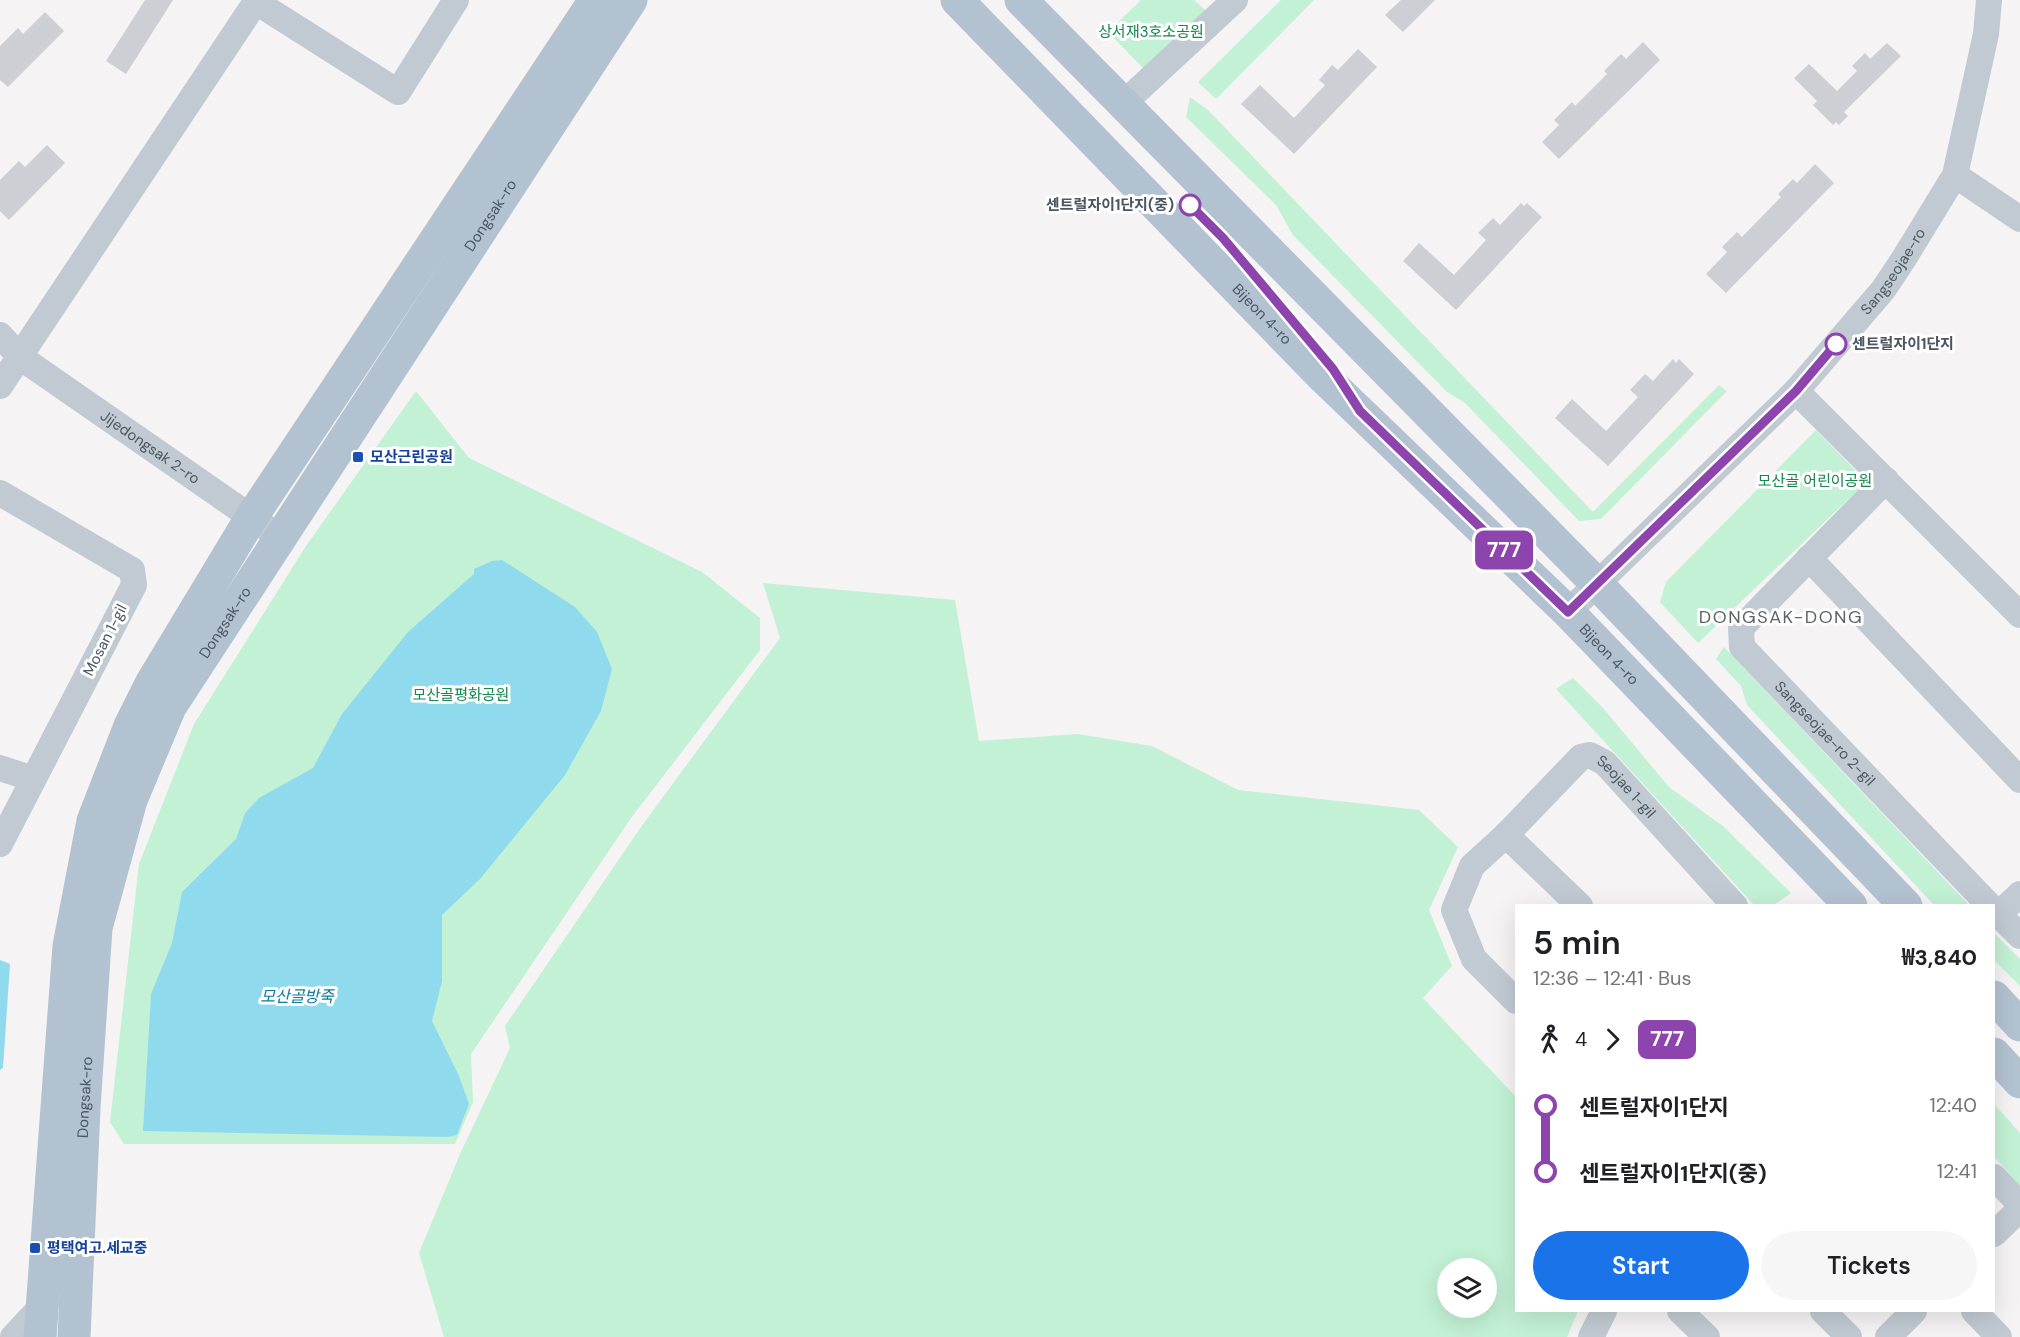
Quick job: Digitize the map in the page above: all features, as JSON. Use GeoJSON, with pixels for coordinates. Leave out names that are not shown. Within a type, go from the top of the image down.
{"type":"FeatureCollection","features":[{"type":"Feature","properties":{"kind":"main road","name":"Dongsak-ro"},"geometry":{"type":"LineString","coordinates":[[40,1337],[69,946],[93,821],[130,726],[152,682],[251,518],[595,0]]}},
{"type":"Feature","properties":{"kind":"main road","name":"Dongsak-ro"},"geometry":{"type":"LineString","coordinates":[[74,1337],[84,1108],[96,928],[131,800],[170,707],[493,216],[631,0]]}},
{"type":"Feature","properties":{"kind":"main road","name":"Bijeon 4-ro"},"geometry":{"type":"LineString","coordinates":[[957,0],[1320,374],[1568,612],[1849,904]]}},
{"type":"Feature","properties":{"kind":"main road"},"geometry":{"type":"LineString","coordinates":[[1021,0],[1125,102],[1597,584],[1904,904]]}},
{"type":"Feature","properties":{"kind":"main road"},"geometry":{"type":"LineString","coordinates":[[1995,998],[2020,1025]]}},
{"type":"Feature","properties":{"kind":"main road"},"geometry":{"type":"LineString","coordinates":[[1995,1055],[2020,1082]]}},
{"type":"Feature","properties":{"kind":"street"},"geometry":{"type":"LineString","coordinates":[[0,386],[10,354],[257,1],[398,92],[456,0]]}},
{"type":"Feature","properties":{"kind":"street"},"geometry":{"type":"LineString","coordinates":[[1125,102],[1235,0]]}},
{"type":"Feature","properties":{"kind":"street","name":"Sangseojae-ro"},"geometry":{"type":"LineString","coordinates":[[1568,612],[1796,391],[1883,290],[1954,175],[1986,34],[1989,0]]}},
{"type":"Feature","properties":{"kind":"street"},"geometry":{"type":"LineString","coordinates":[[1954,175],[2020,219]]}},
{"type":"Feature","properties":{"kind":"street","name":"Jijedongsak 2-ro"},"geometry":{"type":"LineString","coordinates":[[0,335],[10,354],[281,538]]}},
{"type":"Feature","properties":{"kind":"street"},"geometry":{"type":"LineString","coordinates":[[1796,391],[2020,615]]}},
{"type":"Feature","properties":{"kind":"street","name":"Sangseojae-ro 2-gil"},"geometry":{"type":"LineString","coordinates":[[1886,480],[1742,628],[1742,647],[1988,904]]}},
{"type":"Feature","properties":{"kind":"street","name":"Mosan 1-gil"},"geometry":{"type":"LineString","coordinates":[[0,493],[132,570],[134,585],[0,844]]}},
{"type":"Feature","properties":{"kind":"street"},"geometry":{"type":"LineString","coordinates":[[1809,558],[2020,780]]}},
{"type":"Feature","properties":{"kind":"street","name":"Seojae 1-gil"},"geometry":{"type":"LineString","coordinates":[[1506,835],[1573,762],[1590,754],[1605,763],[1733,904]]}},
{"type":"Feature","properties":{"kind":"street"},"geometry":{"type":"LineString","coordinates":[[0,768],[33,779]]}},
{"type":"Feature","properties":{"kind":"street"},"geometry":{"type":"LineString","coordinates":[[1515,1000],[1474,959],[1454,910],[1472,866],[1506,835],[1578,904]]}},
{"type":"Feature","properties":{"kind":"street"},"geometry":{"type":"LineString","coordinates":[[1995,909],[2020,894]]}},
{"type":"Feature","properties":{"kind":"street","name":"Sangseojae-ro 2-gil"},"geometry":{"type":"LineString","coordinates":[[1995,911],[2020,936]]}},
{"type":"Feature","properties":{"kind":"street"},"geometry":{"type":"LineString","coordinates":[[1995,1178],[2020,1206],[1995,1233]]}},
{"type":"Feature","properties":{"kind":"street"},"geometry":{"type":"LineString","coordinates":[[13,1337],[44,1304]]}},
{"type":"Feature","properties":{"kind":"street"},"geometry":{"type":"LineString","coordinates":[[1591,1337],[1604,1312]]}},
{"type":"Feature","properties":{"kind":"street"},"geometry":{"type":"LineString","coordinates":[[1681,1312],[1707,1337]]}},
{"type":"Feature","properties":{"kind":"street"},"geometry":{"type":"LineString","coordinates":[[1824,1312],[1849,1337]]}},
{"type":"Feature","properties":{"kind":"street"},"geometry":{"type":"LineString","coordinates":[[1888,1337],[1913,1312]]}},
{"type":"Feature","properties":{"kind":"street"},"geometry":{"type":"LineString","coordinates":[[1975,1312],[1999,1337]]}},
{"type":"Feature","properties":{"kind":"green space","name":"상서재3호소공원"},"geometry":{"type":"Polygon","coordinates":[[[1141,0],[1194,0],[1211,15],[1150,75],[1108,32],[1141,0]]]}},
{"type":"Feature","properties":{"kind":"green space"},"geometry":{"type":"Polygon","coordinates":[[[1281,0],[1314,0],[1216,99],[1198,82],[1281,0]]]}},
{"type":"Feature","properties":{"kind":"green space"},"geometry":{"type":"Polygon","coordinates":[[[1190,97],[1208,110],[1593,512],[1719,385],[1727,391],[1601,519],[1579,521],[1465,403],[1447,392],[1293,235],[1276,205],[1186,117],[1190,97]]]}},
{"type":"Feature","properties":{"kind":"green space","name":"모산골평화공원"},"geometry":{"type":"Polygon","coordinates":[[[416,391],[469,458],[702,572],[760,618],[760,650],[631,818],[471,1054],[473,1102],[455,1144],[124,1144],[110,1122],[139,864],[194,724],[306,546],[416,391]]]}},
{"type":"Feature","properties":{"kind":"green space","name":"모산골 어린이공원"},"geometry":{"type":"Polygon","coordinates":[[[1816,430],[1862,477],[1858,490],[1698,643],[1660,602],[1666,582],[1816,430]]]}},
{"type":"Feature","properties":{"kind":"green space"},"geometry":{"type":"Polygon","coordinates":[[[763,583],[955,600],[979,741],[1078,734],[1152,746],[1238,790],[1419,810],[1458,847],[1429,910],[1452,966],[1423,998],[1515,1096],[1515,1312],[1578,1312],[1567,1337],[444,1337],[419,1253],[460,1154],[510,1048],[505,1026],[641,827],[780,638],[763,583]]]}},
{"type":"Feature","properties":{"kind":"green space"},"geometry":{"type":"Polygon","coordinates":[[[1724,647],[1968,904],[1933,904],[1747,705],[1741,686],[1716,659],[1724,647]]]}},
{"type":"Feature","properties":{"kind":"green space"},"geometry":{"type":"Polygon","coordinates":[[[1573,678],[1603,708],[1669,787],[1724,827],[1791,893],[1775,904],[1753,904],[1556,689],[1573,678]]]}},
{"type":"Feature","properties":{"kind":"green space"},"geometry":{"type":"Polygon","coordinates":[[[1995,934],[2020,959],[2020,986],[1995,961],[1995,934]]]}},
{"type":"Feature","properties":{"kind":"green space"},"geometry":{"type":"Polygon","coordinates":[[[1995,1105],[2020,1133],[2020,1185],[1995,1158],[1995,1105]]]}},
{"type":"Feature","properties":{"kind":"water","name":"모산골방죽"},"geometry":{"type":"Polygon","coordinates":[[[502,560],[575,607],[597,632],[612,669],[601,711],[565,775],[480,879],[442,915],[442,981],[432,1021],[459,1076],[469,1104],[457,1135],[447,1137],[143,1131],[151,994],[172,943],[182,892],[236,839],[245,813],[259,798],[313,768],[342,714],[408,632],[474,574],[474,569],[492,561],[502,560]]]}},
{"type":"Feature","properties":{"kind":"water"},"geometry":{"type":"Polygon","coordinates":[[[0,960],[10,964],[3,1068],[0,1070],[0,960]]]}},
{"type":"Feature","properties":{"kind":"building"},"geometry":{"type":"Polygon","coordinates":[[[145,0],[173,0],[126,74],[106,61],[145,0]]]}},
{"type":"Feature","properties":{"kind":"building"},"geometry":{"type":"Polygon","coordinates":[[[1401,0],[1435,0],[1403,32],[1385,15],[1401,0]]]}},
{"type":"Feature","properties":{"kind":"building"},"geometry":{"type":"Polygon","coordinates":[[[45,12],[64,31],[8,87],[0,80],[0,46],[18,28],[23,34],[45,12]]]}},
{"type":"Feature","properties":{"kind":"building"},"geometry":{"type":"Polygon","coordinates":[[[1643,42],[1660,60],[1559,159],[1542,142],[1559,125],[1554,120],[1572,102],[1575,106],[1607,74],[1604,71],[1621,54],[1626,59],[1643,42]]]}},
{"type":"Feature","properties":{"kind":"building"},"geometry":{"type":"Polygon","coordinates":[[[1887,43],[1901,56],[1844,112],[1848,116],[1839,125],[1836,122],[1833,125],[1813,105],[1817,101],[1794,78],[1809,64],[1837,91],[1857,71],[1852,66],[1865,53],[1870,59],[1887,43]]]}},
{"type":"Feature","properties":{"kind":"building"},"geometry":{"type":"Polygon","coordinates":[[[1358,49],[1377,67],[1294,154],[1241,104],[1260,85],[1294,118],[1325,85],[1319,80],[1332,65],[1338,70],[1358,49]]]}},
{"type":"Feature","properties":{"kind":"building"},"geometry":{"type":"Polygon","coordinates":[[[47,145],[65,163],[9,220],[0,211],[0,180],[19,161],[25,167],[47,145]]]}},
{"type":"Feature","properties":{"kind":"building"},"geometry":{"type":"Polygon","coordinates":[[[1815,164],[1834,183],[1726,293],[1706,274],[1727,252],[1722,247],[1737,232],[1742,237],[1781,197],[1778,194],[1793,179],[1797,183],[1815,164]]]}},
{"type":"Feature","properties":{"kind":"building"},"geometry":{"type":"Polygon","coordinates":[[[1521,203],[1524,206],[1527,203],[1542,217],[1456,310],[1403,261],[1419,243],[1454,275],[1486,240],[1478,233],[1493,218],[1500,225],[1521,203]]]}},
{"type":"Feature","properties":{"kind":"building"},"geometry":{"type":"Polygon","coordinates":[[[1673,359],[1676,363],[1679,359],[1694,374],[1608,466],[1555,418],[1572,399],[1606,431],[1638,397],[1630,390],[1645,374],[1653,381],[1673,359]]]}},
{"type":"Feature","properties":{"kind":"bus line","name":"777"},"geometry":{"type":"LineString","coordinates":[[1190,205],[1223,238],[1333,369],[1360,411],[1568,612],[1796,391],[1836,344]]}},
{"type":"Feature","properties":{"kind":"place","name":"센트럴자이1단지(중)"},"geometry":{"type":"Point","coordinates":[1190,205]}},
{"type":"Feature","properties":{"kind":"place","name":"센트럴자이1단지"},"geometry":{"type":"Point","coordinates":[1836,344]}},
{"type":"Feature","properties":{"kind":"place","name":"모산근린공원"},"geometry":{"type":"Point","coordinates":[358,457]}},
{"type":"Feature","properties":{"kind":"place","name":"평택여고.세교중"},"geometry":{"type":"Point","coordinates":[35,1248]}},
{"type":"Feature","properties":{"kind":"district","name":"DONGSAK-DONG"},"geometry":{"type":"Point","coordinates":[1781,617]}}]}
